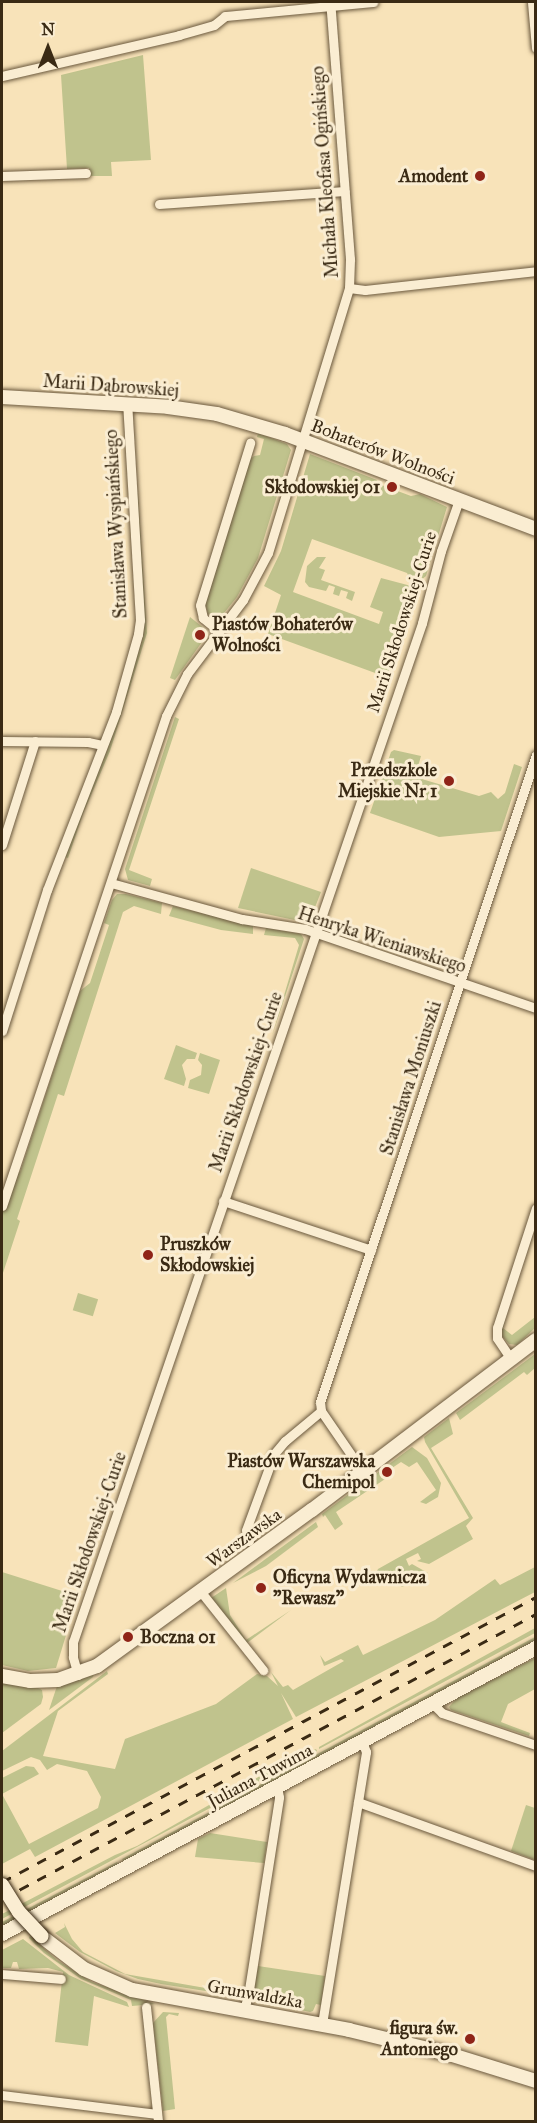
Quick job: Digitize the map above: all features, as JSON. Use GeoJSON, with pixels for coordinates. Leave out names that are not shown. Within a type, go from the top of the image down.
{"type":"FeatureCollection","features":[{"type":"Feature","properties":{"kind":"street"},"geometry":{"type":"LineString","coordinates":[[2,76],[213,25],[225,16],[330,4],[373,2]]}},
{"type":"Feature","properties":{"kind":"street"},"geometry":{"type":"LineString","coordinates":[[531,2],[536,48]]}},
{"type":"Feature","properties":{"kind":"street","name":"Michała Kleofasa Ogińskiego"},"geometry":{"type":"LineString","coordinates":[[2,1206],[173,700],[193,664],[248,593],[268,553],[349,288],[351,264],[330,4]]}},
{"type":"Feature","properties":{"kind":"street"},"geometry":{"type":"LineString","coordinates":[[2,176],[86,173]]}},
{"type":"Feature","properties":{"kind":"street"},"geometry":{"type":"LineString","coordinates":[[159,204],[345,191]]}},
{"type":"Feature","properties":{"kind":"street"},"geometry":{"type":"LineString","coordinates":[[349,288],[365,290],[536,271]]}},
{"type":"Feature","properties":{"kind":"street","name":"Marii Dąbrowskiej"},"geometry":{"type":"LineString","coordinates":[[2,397],[127,404],[217,414]]}},
{"type":"Feature","properties":{"kind":"street","name":"Stanisława Wyspiańskiego"},"geometry":{"type":"LineString","coordinates":[[2,1031],[47,890],[116,712],[140,620],[127,404]]}},
{"type":"Feature","properties":{"kind":"street","name":"Bohaterów Wolności"},"geometry":{"type":"LineString","coordinates":[[217,414],[257,424],[536,529]]}},
{"type":"Feature","properties":{"kind":"street"},"geometry":{"type":"LineString","coordinates":[[219,631],[204,618],[200,605],[250,443]]}},
{"type":"Feature","properties":{"kind":"street","name":"Marii Skłodowskiej-Curie"},"geometry":{"type":"LineString","coordinates":[[73,1677],[73,1642],[422,623],[441,551],[459,500]]}},
{"type":"Feature","properties":{"kind":"street"},"geometry":{"type":"LineString","coordinates":[[2,741],[88,742],[102,745]]}},
{"type":"Feature","properties":{"kind":"street"},"geometry":{"type":"LineString","coordinates":[[2,845],[35,741]]}},
{"type":"Feature","properties":{"kind":"street","name":"Stanisława Moniuszki"},"geometry":{"type":"LineString","coordinates":[[321,1411],[320,1402],[536,755]]}},
{"type":"Feature","properties":{"kind":"street","name":"Henryka Wieniawskiego"},"geometry":{"type":"LineString","coordinates":[[111,883],[242,919],[314,933],[536,1008]]}},
{"type":"Feature","properties":{"kind":"street"},"geometry":{"type":"LineString","coordinates":[[223,1201],[371,1250]]}},
{"type":"Feature","properties":{"kind":"street"},"geometry":{"type":"LineString","coordinates":[[511,1359],[497,1338],[497,1328],[536,1208]]}},
{"type":"Feature","properties":{"kind":"street","name":"Warszawska"},"geometry":{"type":"LineString","coordinates":[[73,1677],[116,1655],[536,1340]]}},
{"type":"Feature","properties":{"kind":"street"},"geometry":{"type":"LineString","coordinates":[[249,1541],[246,1530],[274,1454],[281,1444],[321,1411],[363,1472]]}},
{"type":"Feature","properties":{"kind":"street"},"geometry":{"type":"LineString","coordinates":[[201,1592],[264,1670]]}},
{"type":"Feature","properties":{"kind":"street","name":"Juliana Tuwima"},"geometry":{"type":"LineString","coordinates":[[2,1934],[536,1648]]}},
{"type":"Feature","properties":{"kind":"street"},"geometry":{"type":"LineString","coordinates":[[2,1676],[30,1681],[73,1677]]}},
{"type":"Feature","properties":{"kind":"street"},"geometry":{"type":"LineString","coordinates":[[432,1703],[441,1712],[536,1745]]}},
{"type":"Feature","properties":{"kind":"street"},"geometry":{"type":"LineString","coordinates":[[322,2024],[366,1752],[362,1741]]}},
{"type":"Feature","properties":{"kind":"street"},"geometry":{"type":"LineString","coordinates":[[244,2009],[279,1797],[277,1787]]}},
{"type":"Feature","properties":{"kind":"street"},"geometry":{"type":"LineString","coordinates":[[358,1802],[536,1866]]}},
{"type":"Feature","properties":{"kind":"street","name":"Grunwaldzka"},"geometry":{"type":"LineString","coordinates":[[2,1885],[19,1912],[41,1936],[74,1962],[120,1985],[152,1995],[322,2024],[452,2055],[536,2081]]}},
{"type":"Feature","properties":{"kind":"street"},"geometry":{"type":"LineString","coordinates":[[2,1974],[61,1979]]}},
{"type":"Feature","properties":{"kind":"street"},"geometry":{"type":"LineString","coordinates":[[2,2095],[157,2118],[146,2007]]}},
{"type":"Feature","properties":{"kind":"green space"},"geometry":{"type":"Polygon","coordinates":[[[143,55],[151,160],[111,162],[112,176],[90,176],[89,168],[67,169],[61,75],[143,55]]]}},
{"type":"Feature","properties":{"kind":"green space"},"geometry":{"type":"Polygon","coordinates":[[[258,433],[287,444],[291,450],[258,558],[237,597],[217,619],[210,613],[208,615],[205,602],[248,461],[260,455],[264,439],[257,437],[258,433]]]}},
{"type":"Feature","properties":{"kind":"green space"},"geometry":{"type":"Polygon","coordinates":[[[310,454],[377,480],[379,484],[411,496],[420,494],[447,507],[426,576],[420,581],[409,577],[407,573],[312,539],[293,592],[379,624],[383,612],[370,607],[381,578],[415,587],[388,674],[389,678],[268,634],[281,595],[264,586],[281,551],[310,454]]]}},
{"type":"Feature","properties":{"kind":"green space"},"geometry":{"type":"Polygon","coordinates":[[[138,493],[147,633],[110,751],[83,814],[68,858],[65,857],[124,703],[143,626],[134,494],[138,493]]]}},
{"type":"Feature","properties":{"kind":"green space"},"geometry":{"type":"Polygon","coordinates":[[[317,557],[326,557],[319,568],[325,570],[321,580],[355,592],[352,601],[346,598],[348,592],[341,590],[339,596],[333,594],[335,587],[329,585],[326,591],[309,587],[305,582],[307,566],[317,557]]]}},
{"type":"Feature","properties":{"kind":"green space"},"geometry":{"type":"Polygon","coordinates":[[[190,617],[205,629],[207,635],[175,680],[170,678],[190,617]]]}},
{"type":"Feature","properties":{"kind":"green space"},"geometry":{"type":"Polygon","coordinates":[[[175,717],[179,719],[129,870],[152,879],[150,886],[128,880],[125,869],[175,717]]]}},
{"type":"Feature","properties":{"kind":"green space"},"geometry":{"type":"Polygon","coordinates":[[[394,750],[421,756],[415,777],[479,796],[491,792],[498,799],[505,793],[514,764],[522,767],[501,831],[439,837],[370,813],[391,752],[394,750]]]}},
{"type":"Feature","properties":{"kind":"green space"},"geometry":{"type":"Polygon","coordinates":[[[251,868],[321,892],[310,920],[304,922],[238,908],[251,868]]]}},
{"type":"Feature","properties":{"kind":"green space"},"geometry":{"type":"Polygon","coordinates":[[[117,894],[162,903],[161,914],[134,906],[123,912],[64,1096],[58,1094],[17,1219],[20,1221],[2,1276],[2,1213],[15,1171],[20,1172],[80,991],[90,983],[109,925],[104,923],[112,900],[117,894]]]}},
{"type":"Feature","properties":{"kind":"green space"},"geometry":{"type":"Polygon","coordinates":[[[173,906],[253,926],[253,934],[221,930],[169,916],[173,906]]]}},
{"type":"Feature","properties":{"kind":"green space"},"geometry":{"type":"Polygon","coordinates":[[[266,928],[301,934],[304,939],[272,1036],[299,945],[295,938],[264,935],[266,928]]]}},
{"type":"Feature","properties":{"kind":"green space"},"geometry":{"type":"Polygon","coordinates":[[[176,1045],[197,1053],[195,1059],[187,1059],[182,1065],[186,1079],[184,1086],[164,1079],[176,1045]]]}},
{"type":"Feature","properties":{"kind":"green space"},"geometry":{"type":"Polygon","coordinates":[[[200,1053],[220,1060],[209,1094],[188,1088],[190,1080],[201,1075],[202,1065],[198,1060],[200,1053]]]}},
{"type":"Feature","properties":{"kind":"green space"},"geometry":{"type":"Polygon","coordinates":[[[78,1293],[98,1299],[93,1316],[73,1310],[78,1293]]]}},
{"type":"Feature","properties":{"kind":"green space"},"geometry":{"type":"Polygon","coordinates":[[[508,1310],[503,1328],[512,1335],[535,1317],[535,1328],[517,1345],[509,1344],[501,1335],[508,1310]]]}},
{"type":"Feature","properties":{"kind":"green space"},"geometry":{"type":"Polygon","coordinates":[[[535,1354],[535,1368],[527,1375],[524,1372],[460,1420],[456,1413],[535,1354]]]}},
{"type":"Feature","properties":{"kind":"green space"},"geometry":{"type":"Polygon","coordinates":[[[449,1418],[453,1434],[431,1448],[473,1518],[466,1526],[473,1539],[429,1564],[417,1561],[421,1559],[418,1553],[406,1559],[409,1566],[412,1564],[428,1573],[402,1587],[384,1571],[375,1575],[378,1569],[469,1518],[424,1437],[449,1418]]]}},
{"type":"Feature","properties":{"kind":"green space"},"geometry":{"type":"Polygon","coordinates":[[[412,1447],[427,1458],[441,1483],[438,1497],[426,1504],[420,1502],[436,1490],[417,1462],[409,1467],[401,1462],[392,1468],[391,1475],[336,1512],[343,1524],[335,1530],[325,1515],[323,1517],[322,1514],[412,1447]]]}},
{"type":"Feature","properties":{"kind":"green space"},"geometry":{"type":"Polygon","coordinates":[[[316,1522],[318,1527],[266,1566],[233,1583],[316,1522]]]}},
{"type":"Feature","properties":{"kind":"green space"},"geometry":{"type":"Polygon","coordinates":[[[535,1567],[535,1592],[296,1717],[281,1693],[293,1719],[35,1857],[30,1849],[2,1864],[2,1794],[29,1844],[98,1808],[101,1797],[87,1771],[57,1764],[47,1770],[40,1760],[31,1757],[2,1771],[2,1751],[107,1671],[108,1674],[58,1711],[43,1756],[115,1769],[125,1739],[216,1704],[257,1674],[267,1676],[278,1686],[271,1672],[283,1687],[288,1685],[293,1690],[344,1661],[341,1659],[324,1666],[320,1655],[325,1662],[358,1645],[363,1655],[435,1620],[495,1579],[500,1585],[535,1567]]]}},
{"type":"Feature","properties":{"kind":"green space"},"geometry":{"type":"Polygon","coordinates":[[[2,1572],[78,1596],[56,1668],[28,1671],[2,1665],[2,1572]]]}},
{"type":"Feature","properties":{"kind":"green space"},"geometry":{"type":"Polygon","coordinates":[[[226,1588],[230,1615],[246,1640],[291,1610],[247,1643],[211,1598],[226,1588]]]}},
{"type":"Feature","properties":{"kind":"green space"},"geometry":{"type":"Polygon","coordinates":[[[535,1628],[535,1633],[319,1749],[319,1747],[535,1628]]]}},
{"type":"Feature","properties":{"kind":"green space"},"geometry":{"type":"Polygon","coordinates":[[[535,1637],[535,1642],[125,1864],[122,1859],[535,1637]]]}},
{"type":"Feature","properties":{"kind":"green space"},"geometry":{"type":"Polygon","coordinates":[[[535,1658],[535,1689],[508,1704],[501,1722],[530,1733],[529,1736],[451,1710],[449,1707],[457,1698],[535,1658]]]}},
{"type":"Feature","properties":{"kind":"green space"},"geometry":{"type":"Polygon","coordinates":[[[94,1674],[93,1677],[49,1710],[57,1686],[94,1674]]]}},
{"type":"Feature","properties":{"kind":"green space"},"geometry":{"type":"Polygon","coordinates":[[[2,1682],[36,1687],[42,1690],[43,1697],[41,1704],[2,1733],[2,1682]]]}},
{"type":"Feature","properties":{"kind":"green space"},"geometry":{"type":"Polygon","coordinates":[[[316,1749],[317,1751],[2,1919],[2,1914],[115,1855],[137,1846],[260,1776],[316,1749]]]}},
{"type":"Feature","properties":{"kind":"green space"},"geometry":{"type":"Polygon","coordinates":[[[26,1766],[34,1767],[39,1774],[2,1794],[2,1778],[26,1766]]]}},
{"type":"Feature","properties":{"kind":"green space"},"geometry":{"type":"Polygon","coordinates":[[[526,1805],[535,1808],[535,1860],[511,1851],[526,1805]]]}},
{"type":"Feature","properties":{"kind":"green space"},"geometry":{"type":"Polygon","coordinates":[[[210,1833],[267,1842],[264,1863],[195,1857],[198,1839],[210,1833]]]}},
{"type":"Feature","properties":{"kind":"green space"},"geometry":{"type":"Polygon","coordinates":[[[117,1862],[119,1866],[2,1929],[2,1922],[117,1862]]]}},
{"type":"Feature","properties":{"kind":"green space"},"geometry":{"type":"Polygon","coordinates":[[[64,1923],[72,1939],[83,1952],[125,1974],[240,1994],[237,1996],[161,1984],[138,1979],[116,1971],[80,1952],[55,1933],[65,1927],[64,1923]]]}},
{"type":"Feature","properties":{"kind":"green space"},"geometry":{"type":"Polygon","coordinates":[[[30,1936],[57,1960],[92,1982],[155,2004],[132,2006],[131,2000],[81,1979],[44,1953],[29,1938],[30,1936]]]}},
{"type":"Feature","properties":{"kind":"green space"},"geometry":{"type":"Polygon","coordinates":[[[23,1939],[69,1975],[127,2002],[129,2007],[94,1996],[88,2046],[55,2042],[63,1972],[48,1968],[19,1969],[17,1962],[13,1962],[11,1968],[2,1968],[2,1950],[23,1939]]]}},
{"type":"Feature","properties":{"kind":"green space"},"geometry":{"type":"Polygon","coordinates":[[[258,1966],[325,1976],[321,2005],[316,2004],[310,2012],[259,2001],[258,1993],[254,1992],[258,1966]]]}},
{"type":"Feature","properties":{"kind":"green space"},"geometry":{"type":"Polygon","coordinates":[[[163,2012],[179,2013],[178,2016],[169,2014],[166,2017],[175,2109],[163,2111],[153,2023],[163,2012]]]}},
{"type":"Feature","properties":{"kind":"railway"},"geometry":{"type":"LineString","coordinates":[[2,1882],[536,1597]]}},
{"type":"Feature","properties":{"kind":"railway"},"geometry":{"type":"LineString","coordinates":[[2,1899],[536,1614]]}},
{"type":"Feature","properties":{"kind":"place","name":"Amodent"},"geometry":{"type":"Point","coordinates":[480,176]}},
{"type":"Feature","properties":{"kind":"place","name":"Skłodowskiej 01"},"geometry":{"type":"Point","coordinates":[392,487]}},
{"type":"Feature","properties":{"kind":"place","name":"Piastów Bohaterów Wolności"},"geometry":{"type":"Point","coordinates":[200,635]}},
{"type":"Feature","properties":{"kind":"place","name":"Przedszkole Miejskie Nr 1"},"geometry":{"type":"Point","coordinates":[449,781]}},
{"type":"Feature","properties":{"kind":"place","name":"Pruszków Skłodowskiej"},"geometry":{"type":"Point","coordinates":[148,1255]}},
{"type":"Feature","properties":{"kind":"place","name":"Piastów Warszawska Chemipol"},"geometry":{"type":"Point","coordinates":[387,1472]}},
{"type":"Feature","properties":{"kind":"place","name":"Oficyna Wydawnicza \"Rewasz\""},"geometry":{"type":"Point","coordinates":[261,1588]}},
{"type":"Feature","properties":{"kind":"place","name":"Boczna 01"},"geometry":{"type":"Point","coordinates":[128,1637]}},
{"type":"Feature","properties":{"kind":"place","name":"figura św. Antoniego"},"geometry":{"type":"Point","coordinates":[470,2039]}}]}
